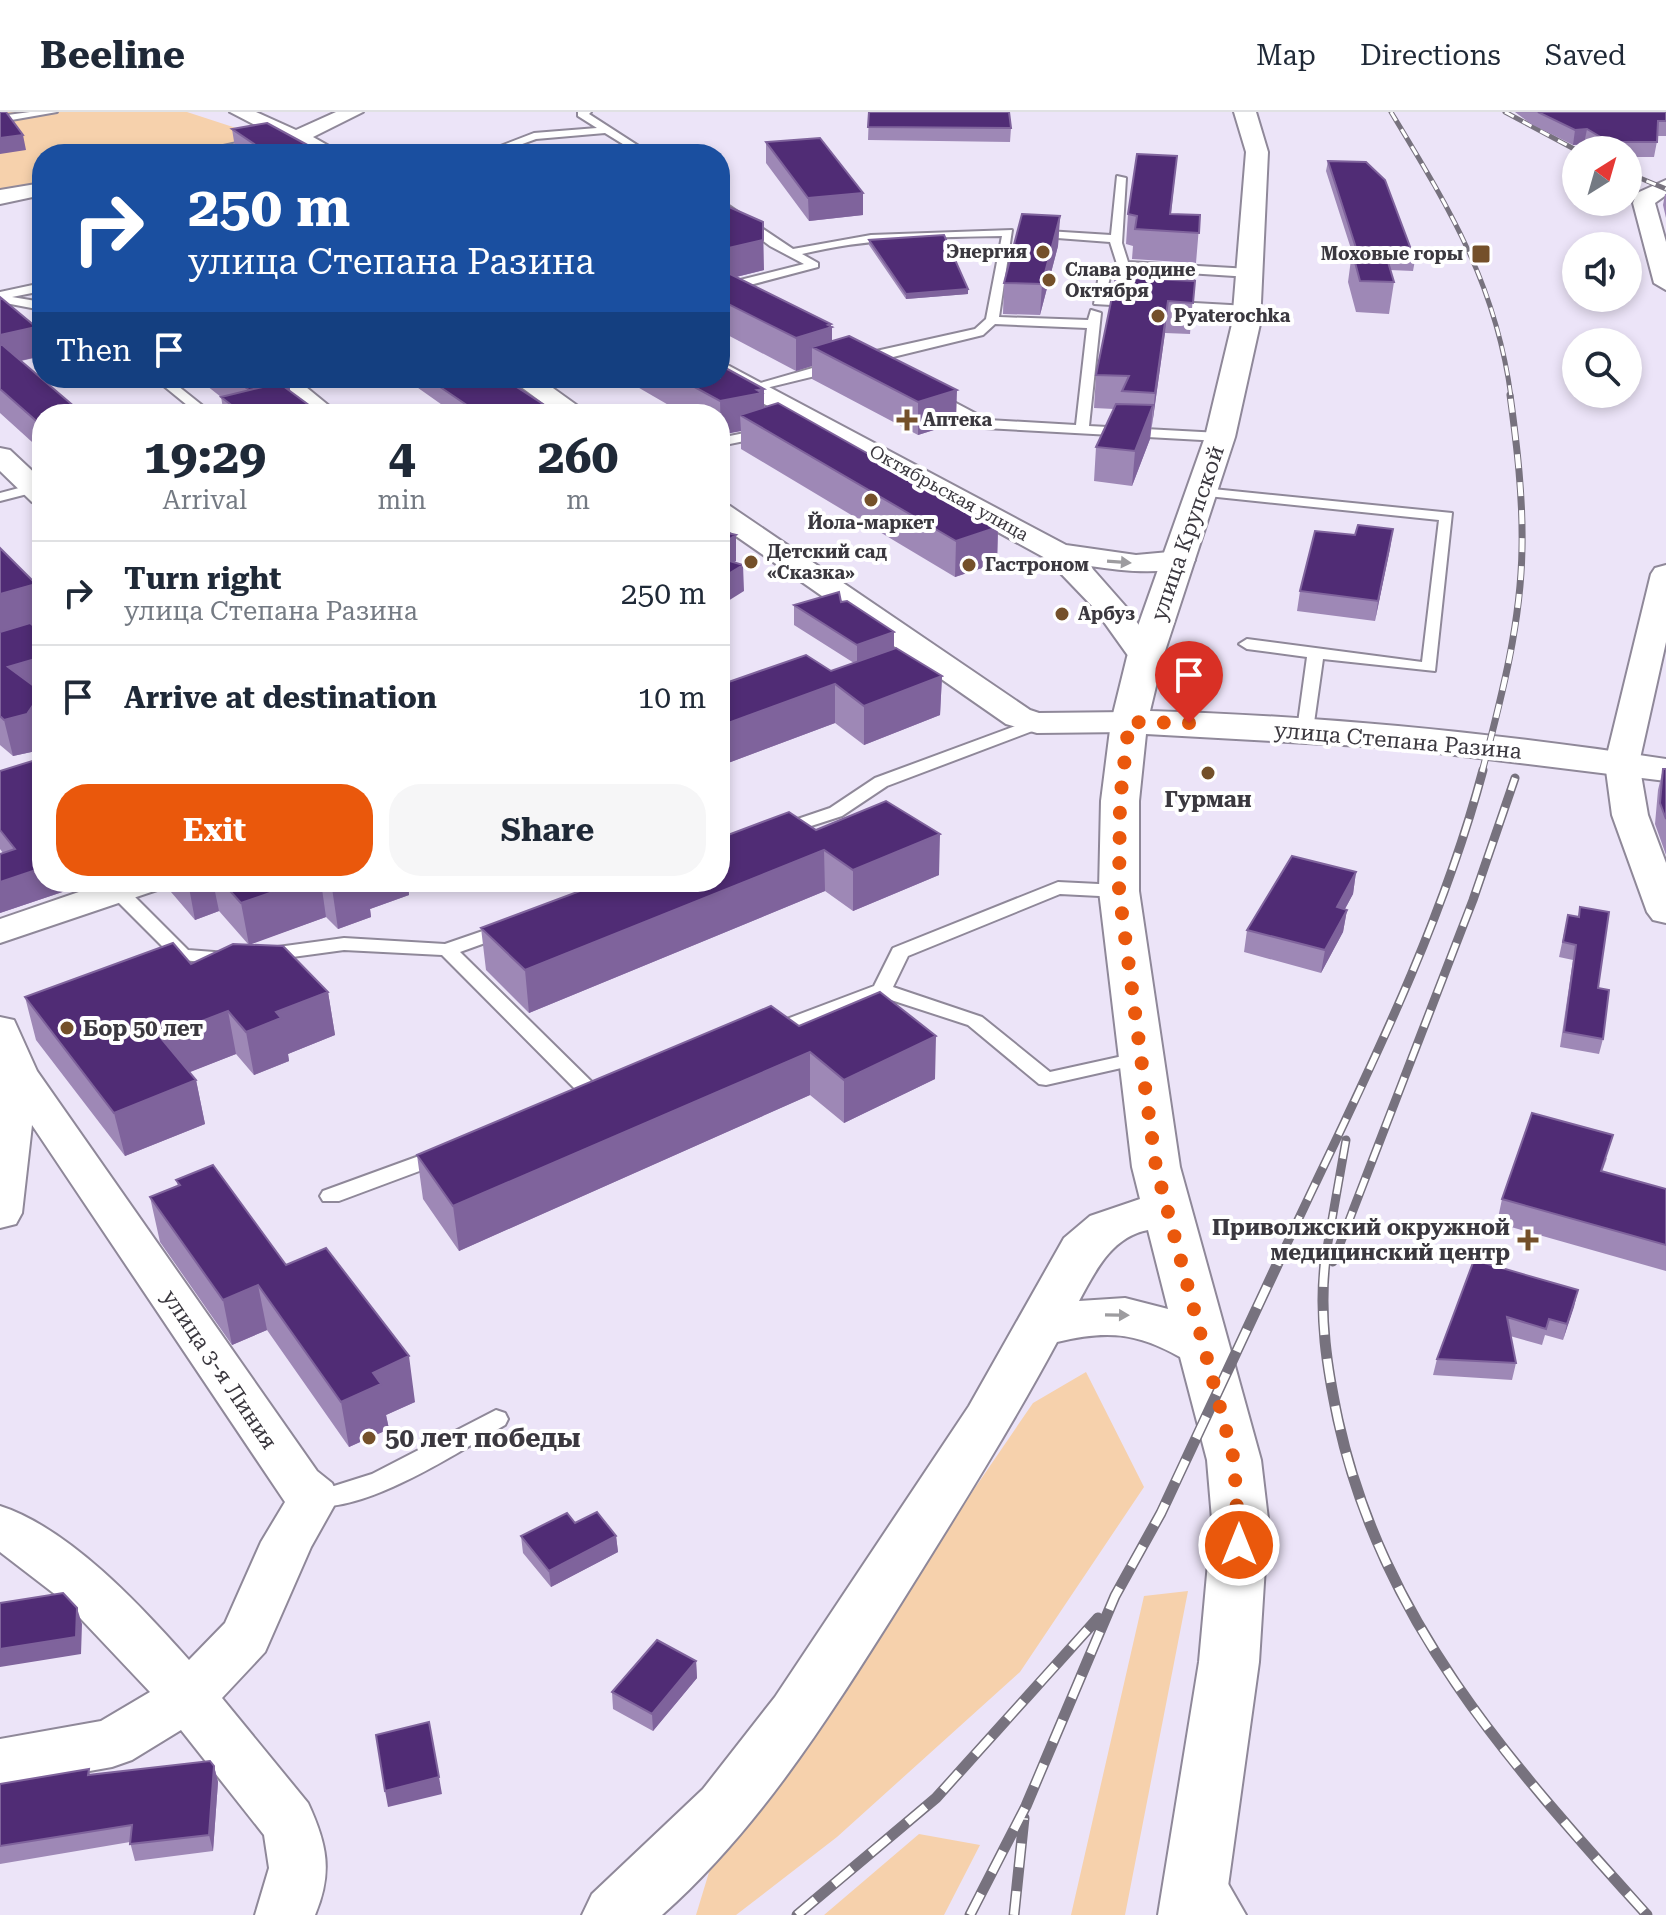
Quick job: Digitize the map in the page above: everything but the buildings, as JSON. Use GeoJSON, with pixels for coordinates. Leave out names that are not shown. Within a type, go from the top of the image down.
{"type":"FeatureCollection","features":[{"type":"Feature","properties":{"kind":"street"},"geometry":{"type":"LineString","coordinates":[[240,112],[314,144]]}},
{"type":"Feature","properties":{"kind":"street"},"geometry":{"type":"LineString","coordinates":[[260,144],[298,136],[353,112]]}},
{"type":"Feature","properties":{"kind":"street","name":"улица Крупской"},"geometry":{"type":"LineString","coordinates":[[1207,1898],[1240,1519],[1234,1460],[1156,1167],[1119,891],[1120,801],[1129,722],[1145,657],[1220,437],[1248,310],[1257,152],[1245,112]]}},
{"type":"Feature","properties":{"kind":"street"},"geometry":{"type":"LineString","coordinates":[[1666,186],[1645,198],[1644,203],[1666,283]]}},
{"type":"Feature","properties":{"kind":"street"},"geometry":{"type":"LineString","coordinates":[[0,197],[32,193]]}},
{"type":"Feature","properties":{"kind":"street","name":"Октябрьская улица"},"geometry":{"type":"LineString","coordinates":[[730,375],[755,389],[792,425],[1058,553],[1084,575],[1109,604],[1145,657]]}},
{"type":"Feature","properties":{"kind":"street"},"geometry":{"type":"LineString","coordinates":[[292,388],[313,404]]}},
{"type":"Feature","properties":{"kind":"street"},"geometry":{"type":"LineString","coordinates":[[537,388],[561,404]]}},
{"type":"Feature","properties":{"kind":"street"},"geometry":{"type":"LineString","coordinates":[[0,456],[32,486]]}},
{"type":"Feature","properties":{"kind":"street"},"geometry":{"type":"LineString","coordinates":[[730,519],[1018,717],[1037,723],[1129,722]]}},
{"type":"Feature","properties":{"kind":"street"},"geometry":{"type":"LineString","coordinates":[[1058,553],[1136,564],[1180,560]]}},
{"type":"Feature","properties":{"kind":"street"},"geometry":{"type":"LineString","coordinates":[[1666,574],[1622,763],[1630,815],[1666,912]]}},
{"type":"Feature","properties":{"kind":"street","name":"улица Степана Разина"},"geometry":{"type":"LineString","coordinates":[[1129,722],[1305,730],[1666,770]]}},
{"type":"Feature","properties":{"kind":"street"},"geometry":{"type":"LineString","coordinates":[[0,932],[114,892]]}},
{"type":"Feature","properties":{"kind":"street","name":"улица 3-я Линия"},"geometry":{"type":"LineString","coordinates":[[0,1029],[9,1073],[0,1213]]}},
{"type":"Feature","properties":{"kind":"street","name":"улица 3-я Линия"},"geometry":{"type":"LineString","coordinates":[[9,1073],[299,1485],[314,1497]]}},
{"type":"Feature","properties":{"kind":"street"},"geometry":{"type":"LineString","coordinates":[[615,1915],[652,1883],[725,1809],[797,1715],[988,1420],[1082,1250],[1118,1222],[1166,1211]]}},
{"type":"Feature","properties":{"kind":"street"},"geometry":{"type":"LineString","coordinates":[[1040,1328],[1091,1315],[1129,1315],[1172,1327],[1205,1347]]}},
{"type":"Feature","properties":{"kind":"street"},"geometry":{"type":"LineString","coordinates":[[0,1763],[112,1743],[187,1698],[246,1637],[287,1542],[314,1497]]}},
{"type":"Feature","properties":{"kind":"street"},"geometry":{"type":"LineString","coordinates":[[0,1526],[40,1550],[122,1621],[287,1821],[300,1849],[297,1889],[285,1915]]}},
{"type":"Feature","properties":{"kind":"lane"},"geometry":{"type":"LineString","coordinates":[[0,119],[52,112]]}},
{"type":"Feature","properties":{"kind":"lane"},"geometry":{"type":"LineString","coordinates":[[586,112],[582,114],[629,144]]}},
{"type":"Feature","properties":{"kind":"lane"},"geometry":{"type":"LineString","coordinates":[[512,144],[534,136],[605,130]]}},
{"type":"Feature","properties":{"kind":"lane"},"geometry":{"type":"LineString","coordinates":[[1121,178],[1116,239],[1123,265]]}},
{"type":"Feature","properties":{"kind":"lane"},"geometry":{"type":"LineString","coordinates":[[730,211],[774,244],[814,265],[730,287]]}},
{"type":"Feature","properties":{"kind":"lane"},"geometry":{"type":"LineString","coordinates":[[791,253],[819,245],[919,234],[1008,232],[1116,239]]}},
{"type":"Feature","properties":{"kind":"lane"},"geometry":{"type":"LineString","coordinates":[[755,389],[862,358],[979,332],[992,320],[1008,232]]}},
{"type":"Feature","properties":{"kind":"lane"},"geometry":{"type":"LineString","coordinates":[[1082,428],[1092,324],[1105,275],[1123,265],[1250,273]]}},
{"type":"Feature","properties":{"kind":"lane"},"geometry":{"type":"LineString","coordinates":[[0,297],[32,289]]}},
{"type":"Feature","properties":{"kind":"lane"},"geometry":{"type":"LineString","coordinates":[[730,293],[736,296]]}},
{"type":"Feature","properties":{"kind":"lane"},"geometry":{"type":"LineString","coordinates":[[0,297],[32,304]]}},
{"type":"Feature","properties":{"kind":"lane"},"geometry":{"type":"LineString","coordinates":[[1098,301],[1248,310]]}},
{"type":"Feature","properties":{"kind":"lane"},"geometry":{"type":"LineString","coordinates":[[992,320],[1092,324]]}},
{"type":"Feature","properties":{"kind":"lane"},"geometry":{"type":"LineString","coordinates":[[848,351],[889,373]]}},
{"type":"Feature","properties":{"kind":"lane"},"geometry":{"type":"LineString","coordinates":[[916,387],[985,424],[1220,437]]}},
{"type":"Feature","properties":{"kind":"lane"},"geometry":{"type":"LineString","coordinates":[[173,388],[193,404]]}},
{"type":"Feature","properties":{"kind":"lane"},"geometry":{"type":"LineString","coordinates":[[730,442],[792,425]]}},
{"type":"Feature","properties":{"kind":"lane"},"geometry":{"type":"LineString","coordinates":[[1203,492],[1447,516],[1429,668],[1247,644]]}},
{"type":"Feature","properties":{"kind":"lane"},"geometry":{"type":"LineString","coordinates":[[0,497],[32,493]]}},
{"type":"Feature","properties":{"kind":"lane"},"geometry":{"type":"LineString","coordinates":[[1305,730],[1316,653]]}},
{"type":"Feature","properties":{"kind":"lane"},"geometry":{"type":"LineString","coordinates":[[763,837],[836,812],[881,782],[1037,723]]}},
{"type":"Feature","properties":{"kind":"lane"},"geometry":{"type":"LineString","coordinates":[[882,990],[900,952],[1058,888],[1119,891]]}},
{"type":"Feature","properties":{"kind":"lane"},"geometry":{"type":"LineString","coordinates":[[135,892],[182,955],[215,961],[344,944],[447,950],[521,924]]}},
{"type":"Feature","properties":{"kind":"lane"},"geometry":{"type":"LineString","coordinates":[[447,950],[595,1097]]}},
{"type":"Feature","properties":{"kind":"lane"},"geometry":{"type":"LineString","coordinates":[[753,1038],[882,990],[975,1021],[1046,1079],[1141,1058]]}},
{"type":"Feature","properties":{"kind":"lane"},"geometry":{"type":"LineString","coordinates":[[565,1108],[623,1086]]}},
{"type":"Feature","properties":{"kind":"lane"},"geometry":{"type":"LineString","coordinates":[[331,1196],[463,1147]]}},
{"type":"Feature","properties":{"kind":"lane"},"geometry":{"type":"LineString","coordinates":[[314,1497],[332,1499],[363,1489],[496,1419]]}},
{"type":"Feature","properties":{"kind":"shaded area"},"geometry":{"type":"Polygon","coordinates":[[[0,112],[187,112],[276,141],[261,144],[32,144],[32,189],[0,196],[0,112]]]}},
{"type":"Feature","properties":{"kind":"shaded area"},"geometry":{"type":"Polygon","coordinates":[[[1086,1372],[1144,1487],[1020,1672],[837,1837],[736,1915],[696,1915],[717,1846],[862,1653],[1033,1403],[1086,1372]]]}},
{"type":"Feature","properties":{"kind":"shaded area"},"geometry":{"type":"Polygon","coordinates":[[[1188,1591],[1125,1915],[1071,1915],[1144,1596],[1188,1591]]]}},
{"type":"Feature","properties":{"kind":"shaded area"},"geometry":{"type":"Polygon","coordinates":[[[919,1834],[980,1845],[944,1915],[824,1915],[919,1834]]]}},
{"type":"Feature","properties":{"kind":"railway"},"geometry":{"type":"LineString","coordinates":[[1391,112],[1451,215],[1482,282],[1504,356],[1511,397]]}},
{"type":"Feature","properties":{"kind":"railway"},"geometry":{"type":"LineString","coordinates":[[1505,112],[1562,143]]}},
{"type":"Feature","properties":{"kind":"railway"},"geometry":{"type":"LineString","coordinates":[[1642,179],[1666,189]]}},
{"type":"Feature","properties":{"kind":"railway"},"geometry":{"type":"LineString","coordinates":[[1482,772],[1509,661],[1521,576],[1520,491],[1510,395]]}},
{"type":"Feature","properties":{"kind":"railway"},"geometry":{"type":"LineString","coordinates":[[1277,1265],[1417,960],[1442,898],[1483,770]]}},
{"type":"Feature","properties":{"kind":"railway"},"geometry":{"type":"LineString","coordinates":[[1333,1262],[1473,900],[1515,778]]}},
{"type":"Feature","properties":{"kind":"railway"},"geometry":{"type":"LineString","coordinates":[[1324,1265],[1346,1140]]}},
{"type":"Feature","properties":{"kind":"railway"},"geometry":{"type":"LineString","coordinates":[[970,1915],[1026,1806],[1115,1596],[1161,1513],[1278,1263]]}},
{"type":"Feature","properties":{"kind":"railway"},"geometry":{"type":"LineString","coordinates":[[1325,1263],[1323,1303],[1330,1381],[1359,1494],[1386,1562],[1420,1627],[1459,1688],[1548,1803],[1647,1915]]}},
{"type":"Feature","properties":{"kind":"railway"},"geometry":{"type":"LineString","coordinates":[[797,1915],[936,1798],[1098,1618]]}},
{"type":"Feature","properties":{"kind":"railway"},"geometry":{"type":"LineString","coordinates":[[1014,1915],[1024,1818]]}},
{"type":"Feature","properties":{"kind":"place","name":"Энергия"},"geometry":{"type":"Point","coordinates":[1043,252]}},
{"type":"Feature","properties":{"kind":"place","name":"Моховые горы"},"geometry":{"type":"Point","coordinates":[1481,254]}},
{"type":"Feature","properties":{"kind":"place","name":"Слава родине Октября"},"geometry":{"type":"Point","coordinates":[1049,280]}},
{"type":"Feature","properties":{"kind":"place","name":"Pyaterochka"},"geometry":{"type":"Point","coordinates":[1158,316]}},
{"type":"Feature","properties":{"kind":"place","name":"Аптека"},"geometry":{"type":"Point","coordinates":[907,420]}},
{"type":"Feature","properties":{"kind":"place","name":"Йола-маркет"},"geometry":{"type":"Point","coordinates":[871,500]}},
{"type":"Feature","properties":{"kind":"place","name":"Детский сад «Сказка»"},"geometry":{"type":"Point","coordinates":[751,562]}},
{"type":"Feature","properties":{"kind":"place","name":"Гастроном"},"geometry":{"type":"Point","coordinates":[969,565]}},
{"type":"Feature","properties":{"kind":"place","name":"Арбуз"},"geometry":{"type":"Point","coordinates":[1062,614]}},
{"type":"Feature","properties":{"kind":"place","name":"Гурман"},"geometry":{"type":"Point","coordinates":[1208,773]}},
{"type":"Feature","properties":{"kind":"place","name":"Бор 50 лет"},"geometry":{"type":"Point","coordinates":[67,1028]}},
{"type":"Feature","properties":{"kind":"place","name":"Приволжский окружной медицинский центр"},"geometry":{"type":"Point","coordinates":[1528,1240]}},
{"type":"Feature","properties":{"kind":"place","name":"50 лет победы"},"geometry":{"type":"Point","coordinates":[369,1438]}},
{"type":"Feature","properties":{"kind":"route"},"geometry":{"type":"LineString","coordinates":[[1189,723],[1129,722],[1120,801],[1119,891],[1156,1167],[1234,1460],[1240,1519],[1239,1545]]}}]}
